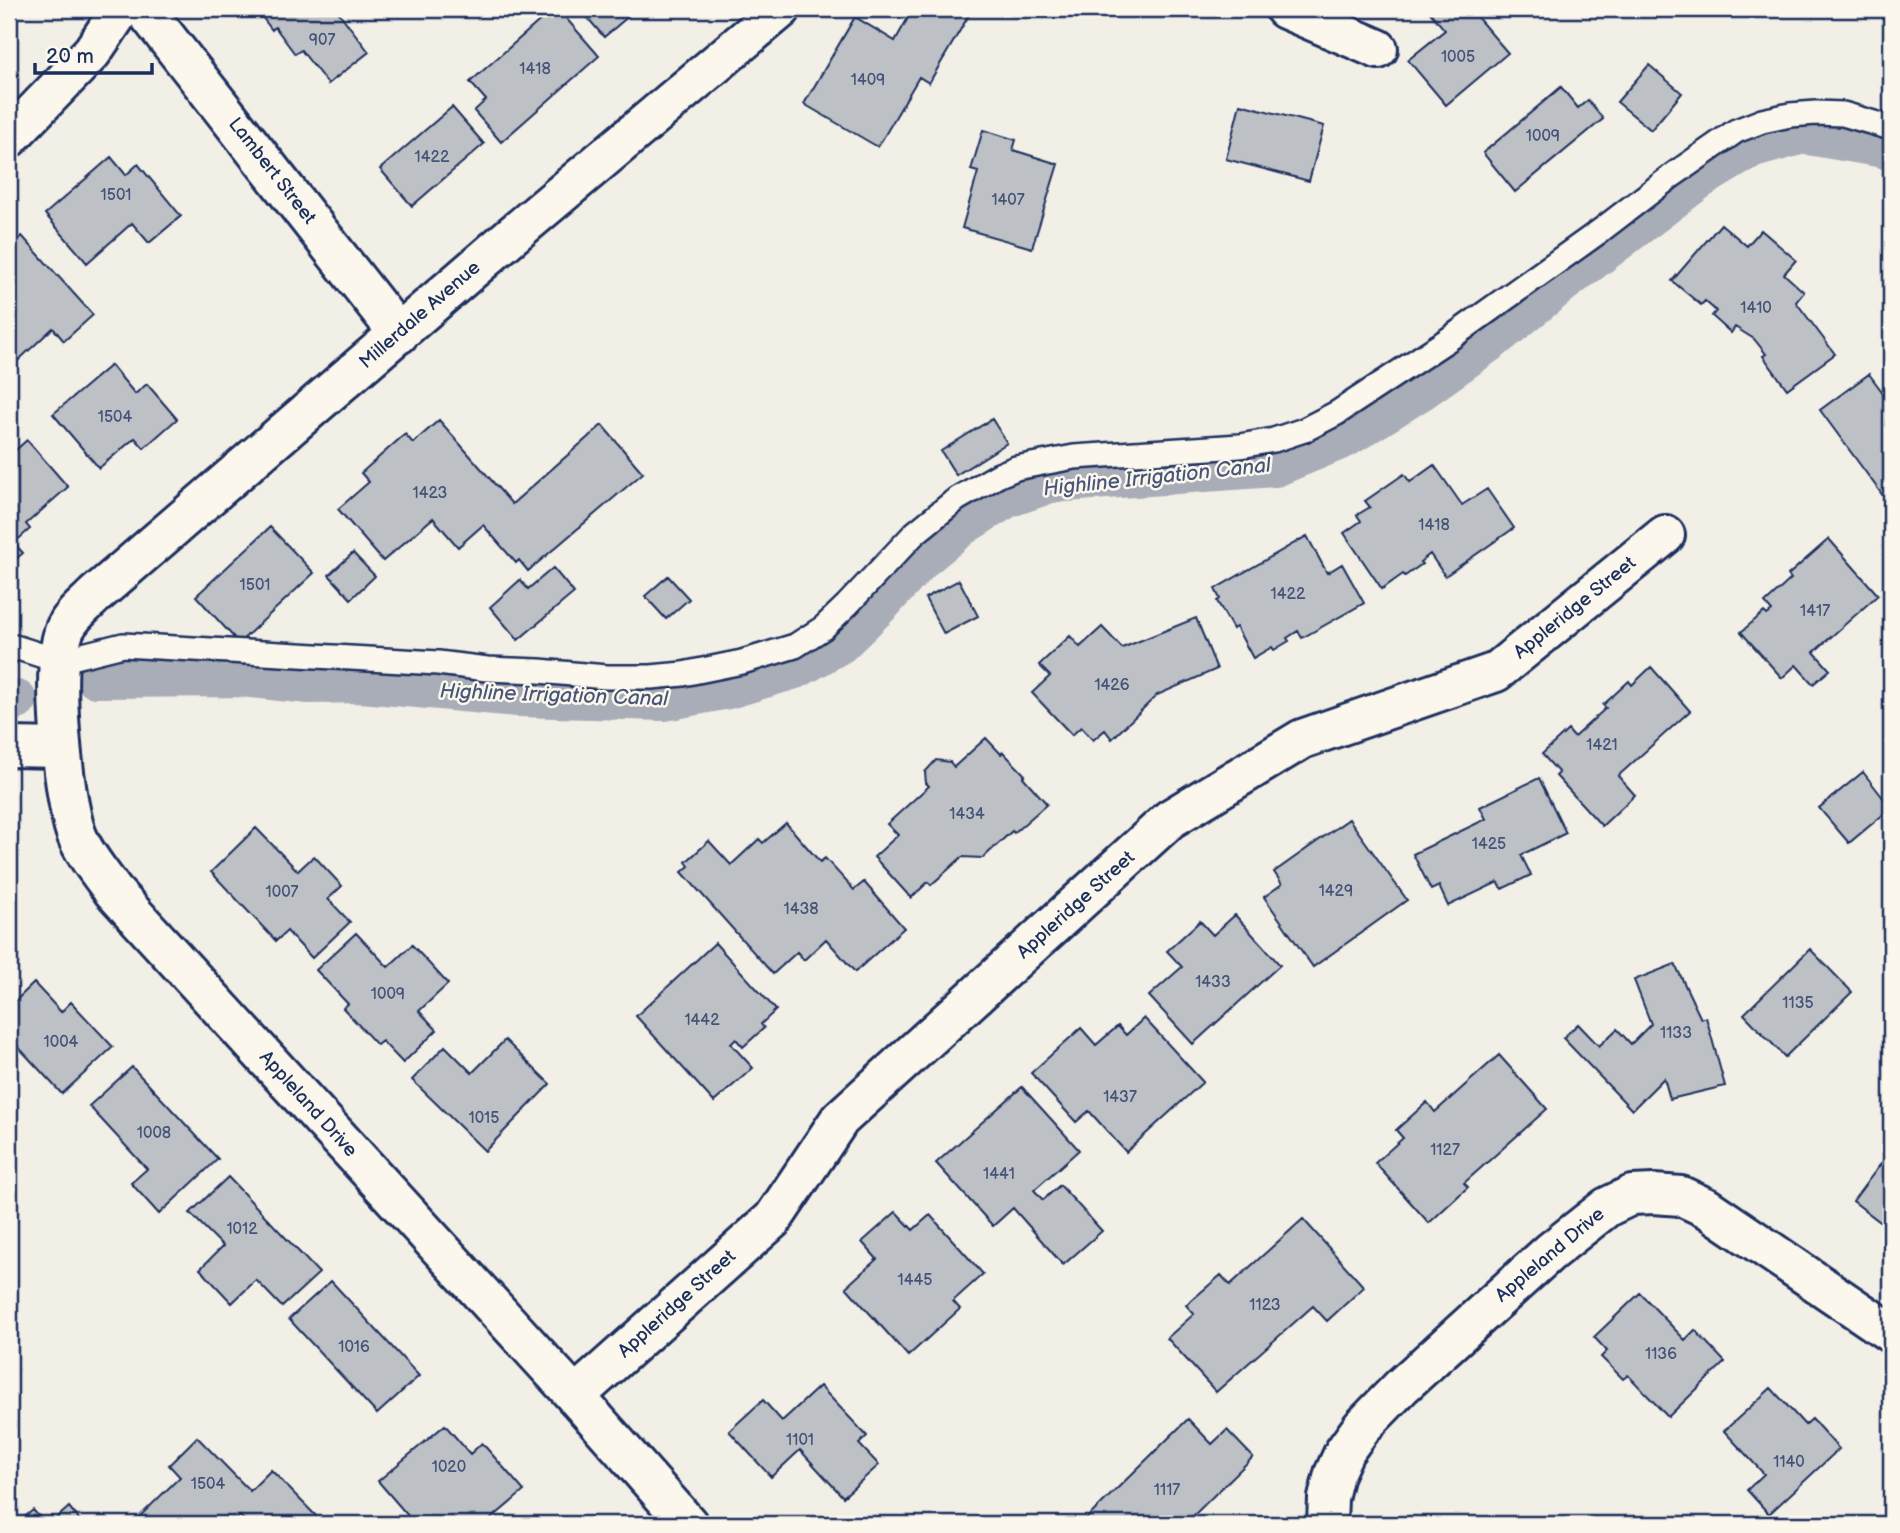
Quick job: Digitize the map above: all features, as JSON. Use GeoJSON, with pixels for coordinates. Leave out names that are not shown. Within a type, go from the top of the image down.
{"type":"FeatureCollection","features":[{"type":"Feature","properties":{"kind":"street"},"geometry":{"type":"LineString","coordinates":[[9,138],[92,52],[121,9]]}},
{"type":"Feature","properties":{"kind":"street","name":"Lambert Street"},"geometry":{"type":"LineString","coordinates":[[145,9],[399,334]]}},
{"type":"Feature","properties":{"kind":"street","name":"Millerdale Avenue"},"geometry":{"type":"LineString","coordinates":[[62,644],[78,611],[95,595],[510,237],[780,9]]}},
{"type":"Feature","properties":{"kind":"street"},"geometry":{"type":"LineString","coordinates":[[1285,9],[1378,49]]}},
{"type":"Feature","properties":{"kind":"street","name":"Appleridge Street"},"geometry":{"type":"LineString","coordinates":[[575,1396],[773,1219],[840,1119],[1170,819],[1302,739],[1496,672],[1665,535]]}},
{"type":"Feature","properties":{"kind":"street","name":"Appleland Drive"},"geometry":{"type":"LineString","coordinates":[[62,644],[61,748],[70,814],[77,836],[113,891],[575,1396],[688,1524]]}},
{"type":"Feature","properties":{"kind":"street"},"geometry":{"type":"LineString","coordinates":[[9,747],[61,748]]}},
{"type":"Feature","properties":{"kind":"street","name":"Appleland Drive"},"geometry":{"type":"LineString","coordinates":[[1327,1524],[1328,1498],[1334,1474],[1344,1452],[1362,1427],[1402,1385],[1550,1252],[1607,1207],[1632,1195],[1681,1196],[1707,1208],[1891,1333]]}},
{"type":"Feature","properties":{"kind":"lane"},"geometry":{"type":"LineString","coordinates":[[9,652],[15,648],[62,644],[123,645],[414,661],[606,677],[683,674],[742,663],[795,646],[823,628],[915,533],[957,499],[999,475],[1016,468],[1061,459],[1240,446],[1273,440],[1304,430],[1337,413],[1440,345],[1736,131],[1762,121],[1816,113],[1843,114],[1891,128]]}},
{"type":"Feature","properties":{"kind":"building"},"geometry":{"type":"Polygon","coordinates":[[[256,9],[336,9],[369,52],[328,84],[301,50],[295,54],[275,27],[272,30],[256,9]]]}},
{"type":"Feature","properties":{"kind":"building"},"geometry":{"type":"Polygon","coordinates":[[[553,9],[558,9],[599,56],[501,142],[474,111],[486,100],[470,82],[553,9]]]}},
{"type":"Feature","properties":{"kind":"building"},"geometry":{"type":"Polygon","coordinates":[[[580,9],[637,9],[604,37],[580,9]]]}},
{"type":"Feature","properties":{"kind":"building"},"geometry":{"type":"Polygon","coordinates":[[[913,9],[959,9],[969,15],[929,83],[919,77],[878,147],[804,104],[855,17],[895,41],[913,9]]]}},
{"type":"Feature","properties":{"kind":"building"},"geometry":{"type":"Polygon","coordinates":[[[1427,9],[1470,9],[1508,53],[1446,105],[1408,60],[1445,30],[1427,9]]]}},
{"type":"Feature","properties":{"kind":"building"},"geometry":{"type":"Polygon","coordinates":[[[1649,65],[1682,93],[1651,130],[1617,102],[1649,65]]]}},
{"type":"Feature","properties":{"kind":"building"},"geometry":{"type":"Polygon","coordinates":[[[1561,87],[1578,108],[1588,100],[1603,119],[1515,192],[1483,153],[1561,87]]]}},
{"type":"Feature","properties":{"kind":"building"},"geometry":{"type":"Polygon","coordinates":[[[1240,104],[1324,126],[1309,181],[1226,159],[1240,104]]]}},
{"type":"Feature","properties":{"kind":"building"},"geometry":{"type":"Polygon","coordinates":[[[452,107],[484,144],[412,206],[380,169],[452,107]]]}},
{"type":"Feature","properties":{"kind":"building"},"geometry":{"type":"Polygon","coordinates":[[[983,130],[1016,140],[1013,150],[1058,164],[1032,248],[962,228],[978,172],[971,170],[983,130]]]}},
{"type":"Feature","properties":{"kind":"building"},"geometry":{"type":"Polygon","coordinates":[[[111,157],[126,175],[138,164],[181,216],[149,243],[132,223],[87,263],[45,214],[111,157]]]}},
{"type":"Feature","properties":{"kind":"building"},"geometry":{"type":"Polygon","coordinates":[[[1721,224],[1747,246],[1761,230],[1796,260],[1784,274],[1804,292],[1796,302],[1835,354],[1787,389],[1754,339],[1735,327],[1731,333],[1712,316],[1716,311],[1705,301],[1701,305],[1672,281],[1721,224]]]}},
{"type":"Feature","properties":{"kind":"building"},"geometry":{"type":"Polygon","coordinates":[[[22,236],[93,315],[64,341],[53,328],[9,369],[9,248],[22,236]]]}},
{"type":"Feature","properties":{"kind":"building"},"geometry":{"type":"Polygon","coordinates":[[[111,365],[135,394],[147,384],[177,419],[144,448],[135,438],[99,468],[53,414],[111,365]]]}},
{"type":"Feature","properties":{"kind":"building"},"geometry":{"type":"Polygon","coordinates":[[[1869,374],[1884,394],[1891,388],[1889,504],[1820,410],[1869,374]]]}},
{"type":"Feature","properties":{"kind":"building"},"geometry":{"type":"Polygon","coordinates":[[[992,419],[1007,443],[956,475],[941,451],[992,419]]]}},
{"type":"Feature","properties":{"kind":"building"},"geometry":{"type":"Polygon","coordinates":[[[439,420],[512,504],[602,425],[643,473],[528,571],[519,560],[516,563],[483,525],[458,547],[433,518],[383,561],[338,509],[369,482],[361,473],[405,434],[413,443],[439,420]]]}},
{"type":"Feature","properties":{"kind":"building"},"geometry":{"type":"Polygon","coordinates":[[[27,440],[68,487],[26,524],[30,529],[14,543],[23,553],[9,565],[9,456],[27,440]]]}},
{"type":"Feature","properties":{"kind":"building"},"geometry":{"type":"Polygon","coordinates":[[[1434,465],[1462,505],[1487,489],[1514,528],[1445,576],[1430,554],[1420,562],[1422,564],[1382,589],[1344,533],[1361,521],[1357,515],[1370,507],[1365,501],[1404,474],[1410,482],[1434,465]]]}},
{"type":"Feature","properties":{"kind":"building"},"geometry":{"type":"Polygon","coordinates":[[[270,527],[314,573],[239,643],[196,596],[270,527]]]}},
{"type":"Feature","properties":{"kind":"building"},"geometry":{"type":"Polygon","coordinates":[[[1307,536],[1327,573],[1342,564],[1364,603],[1302,638],[1298,631],[1287,638],[1289,641],[1274,650],[1272,647],[1253,658],[1236,627],[1233,629],[1217,601],[1220,599],[1215,589],[1307,536]]]}},
{"type":"Feature","properties":{"kind":"building"},"geometry":{"type":"Polygon","coordinates":[[[1829,539],[1878,595],[1814,652],[1830,670],[1813,684],[1796,665],[1782,678],[1741,632],[1764,612],[1767,615],[1772,611],[1765,603],[1791,579],[1788,575],[1829,539]]]}},
{"type":"Feature","properties":{"kind":"building"},"geometry":{"type":"Polygon","coordinates":[[[353,553],[375,576],[351,599],[329,575],[353,553]]]}},
{"type":"Feature","properties":{"kind":"building"},"geometry":{"type":"Polygon","coordinates":[[[553,568],[574,593],[518,640],[490,607],[520,580],[528,589],[553,568]]]}},
{"type":"Feature","properties":{"kind":"building"},"geometry":{"type":"Polygon","coordinates":[[[668,576],[689,599],[666,619],[645,596],[668,576]]]}},
{"type":"Feature","properties":{"kind":"building"},"geometry":{"type":"Polygon","coordinates":[[[959,580],[978,616],[944,634],[925,598],[959,580]]]}},
{"type":"Feature","properties":{"kind":"building"},"geometry":{"type":"Polygon","coordinates":[[[1196,618],[1217,669],[1157,695],[1112,739],[1105,730],[1093,740],[1081,727],[1072,735],[1032,693],[1050,676],[1039,665],[1070,636],[1080,647],[1102,627],[1122,648],[1196,618]]]}},
{"type":"Feature","properties":{"kind":"building"},"geometry":{"type":"Polygon","coordinates":[[[1651,667],[1690,711],[1618,776],[1635,795],[1602,826],[1556,776],[1559,773],[1542,754],[1568,730],[1574,737],[1606,708],[1603,705],[1629,681],[1632,685],[1651,667]]]}},
{"type":"Feature","properties":{"kind":"building"},"geometry":{"type":"Polygon","coordinates":[[[986,738],[1025,775],[1023,777],[1047,804],[983,858],[962,857],[931,885],[928,882],[911,898],[874,857],[898,835],[887,824],[929,786],[925,772],[936,760],[950,762],[954,767],[986,738]]]}},
{"type":"Feature","properties":{"kind":"building"},"geometry":{"type":"Polygon","coordinates":[[[1863,772],[1891,808],[1849,843],[1819,808],[1863,772]]]}},
{"type":"Feature","properties":{"kind":"building"},"geometry":{"type":"Polygon","coordinates":[[[1539,778],[1566,833],[1521,855],[1531,875],[1502,889],[1498,882],[1448,906],[1439,886],[1431,890],[1413,854],[1486,819],[1480,807],[1539,778]]]}},
{"type":"Feature","properties":{"kind":"building"},"geometry":{"type":"Polygon","coordinates":[[[1349,819],[1407,900],[1313,967],[1264,897],[1282,884],[1274,872],[1349,819]]]}},
{"type":"Feature","properties":{"kind":"building"},"geometry":{"type":"Polygon","coordinates":[[[786,823],[820,862],[825,858],[854,890],[864,882],[904,928],[855,972],[826,939],[804,960],[797,952],[773,974],[682,872],[689,866],[686,862],[709,841],[731,865],[759,839],[763,843],[786,823]]]}},
{"type":"Feature","properties":{"kind":"building"},"geometry":{"type":"Polygon","coordinates":[[[256,828],[298,871],[314,856],[342,886],[328,899],[350,922],[312,958],[287,931],[276,941],[211,872],[256,828]]]}},
{"type":"Feature","properties":{"kind":"building"},"geometry":{"type":"Polygon","coordinates":[[[1235,915],[1280,965],[1193,1044],[1149,996],[1182,967],[1167,951],[1200,921],[1213,935],[1235,915]]]}},
{"type":"Feature","properties":{"kind":"building"},"geometry":{"type":"Polygon","coordinates":[[[356,933],[388,967],[412,945],[448,984],[419,1011],[437,1030],[403,1063],[382,1041],[377,1045],[343,1008],[348,1004],[316,970],[356,933]]]}},
{"type":"Feature","properties":{"kind":"building"},"geometry":{"type":"Polygon","coordinates":[[[715,943],[776,1010],[761,1024],[764,1028],[743,1047],[736,1039],[731,1044],[753,1068],[714,1102],[636,1016],[715,943]]]}},
{"type":"Feature","properties":{"kind":"building"},"geometry":{"type":"Polygon","coordinates":[[[1810,949],[1852,992],[1785,1057],[1744,1014],[1810,949]]]}},
{"type":"Feature","properties":{"kind":"building"},"geometry":{"type":"Polygon","coordinates":[[[1675,964],[1701,1019],[1706,1017],[1725,1086],[1670,1099],[1664,1078],[1632,1110],[1563,1038],[1578,1024],[1599,1046],[1617,1029],[1631,1044],[1651,1024],[1634,980],[1675,964]]]}},
{"type":"Feature","properties":{"kind":"building"},"geometry":{"type":"Polygon","coordinates":[[[34,983],[61,1012],[71,1002],[113,1047],[62,1094],[9,1037],[9,1007],[34,983]]]}},
{"type":"Feature","properties":{"kind":"building"},"geometry":{"type":"Polygon","coordinates":[[[1144,1018],[1203,1082],[1126,1152],[1089,1111],[1076,1122],[1031,1073],[1081,1028],[1096,1045],[1118,1026],[1126,1035],[1144,1018]]]}},
{"type":"Feature","properties":{"kind":"building"},"geometry":{"type":"Polygon","coordinates":[[[505,1040],[550,1084],[485,1151],[412,1080],[445,1046],[472,1073],[505,1040]]]}},
{"type":"Feature","properties":{"kind":"building"},"geometry":{"type":"Polygon","coordinates":[[[1499,1055],[1547,1109],[1464,1183],[1468,1187],[1429,1223],[1375,1163],[1403,1138],[1396,1130],[1427,1102],[1435,1112],[1499,1055]]]}},
{"type":"Feature","properties":{"kind":"building"},"geometry":{"type":"Polygon","coordinates":[[[132,1067],[218,1159],[159,1214],[131,1183],[147,1169],[89,1106],[132,1067]]]}},
{"type":"Feature","properties":{"kind":"building"},"geometry":{"type":"Polygon","coordinates":[[[1022,1087],[1079,1150],[1034,1190],[1043,1200],[1060,1185],[1102,1231],[1063,1265],[1013,1208],[993,1226],[936,1163],[1022,1087]]]}},
{"type":"Feature","properties":{"kind":"building"},"geometry":{"type":"Polygon","coordinates":[[[1883,1161],[1891,1168],[1891,1224],[1888,1228],[1853,1201],[1883,1161]]]}},
{"type":"Feature","properties":{"kind":"building"},"geometry":{"type":"Polygon","coordinates":[[[228,1177],[319,1273],[282,1307],[256,1280],[232,1303],[200,1269],[223,1246],[190,1213],[228,1177]]]}},
{"type":"Feature","properties":{"kind":"building"},"geometry":{"type":"Polygon","coordinates":[[[896,1212],[913,1230],[930,1215],[983,1274],[953,1301],[960,1309],[908,1356],[846,1287],[877,1259],[862,1242],[896,1212]]]}},
{"type":"Feature","properties":{"kind":"building"},"geometry":{"type":"Polygon","coordinates":[[[1303,1219],[1364,1287],[1327,1321],[1313,1306],[1216,1392],[1167,1338],[1194,1314],[1186,1305],[1221,1275],[1230,1285],[1303,1219]]]}},
{"type":"Feature","properties":{"kind":"building"},"geometry":{"type":"Polygon","coordinates":[[[331,1281],[419,1376],[377,1414],[289,1319],[331,1281]]]}},
{"type":"Feature","properties":{"kind":"building"},"geometry":{"type":"Polygon","coordinates":[[[1640,1293],[1685,1340],[1695,1330],[1725,1362],[1668,1417],[1628,1375],[1623,1379],[1601,1357],[1607,1351],[1594,1337],[1640,1293]]]}},
{"type":"Feature","properties":{"kind":"building"},"geometry":{"type":"Polygon","coordinates":[[[820,1386],[867,1436],[859,1444],[879,1465],[843,1497],[800,1450],[771,1477],[729,1431],[763,1400],[782,1421],[820,1386]]]}},
{"type":"Feature","properties":{"kind":"building"},"geometry":{"type":"Polygon","coordinates":[[[1771,1388],[1805,1425],[1812,1419],[1839,1449],[1769,1514],[1747,1490],[1764,1474],[1724,1431],[1771,1388]]]}},
{"type":"Feature","properties":{"kind":"building"},"geometry":{"type":"Polygon","coordinates":[[[1188,1419],[1212,1444],[1227,1430],[1253,1457],[1185,1524],[1081,1524],[1188,1419]]]}},
{"type":"Feature","properties":{"kind":"building"},"geometry":{"type":"Polygon","coordinates":[[[445,1425],[470,1454],[482,1443],[524,1491],[485,1524],[415,1524],[378,1481],[445,1425]]]}},
{"type":"Feature","properties":{"kind":"building"},"geometry":{"type":"Polygon","coordinates":[[[197,1437],[250,1491],[271,1470],[319,1519],[313,1524],[248,1524],[240,1516],[231,1524],[147,1524],[140,1516],[180,1477],[169,1465],[197,1437]]]}},
{"type":"Feature","properties":{"kind":"building"},"geometry":{"type":"Polygon","coordinates":[[[69,1507],[83,1524],[50,1524],[69,1507]]]}},
{"type":"Feature","properties":{"kind":"building"},"geometry":{"type":"Polygon","coordinates":[[[33,1510],[46,1524],[16,1524],[33,1510]]]}},
{"type":"Feature","properties":{"kind":"waterway","name":"Highline Irrigation Canal"},"geometry":{"type":"LineString","coordinates":[[95,678],[241,677],[309,684],[362,683],[518,697],[664,701],[728,689],[798,668],[840,644],[922,559],[962,526],[1007,498],[1050,483],[1275,467],[1345,438],[1422,390],[1491,341],[1697,181],[1750,149],[1803,134],[1891,151]]}},
{"type":"Feature","properties":{"kind":"waterway","name":"Highline Irrigation Canal"},"geometry":{"type":"LineString","coordinates":[[9,701],[17,700]]}}]}
